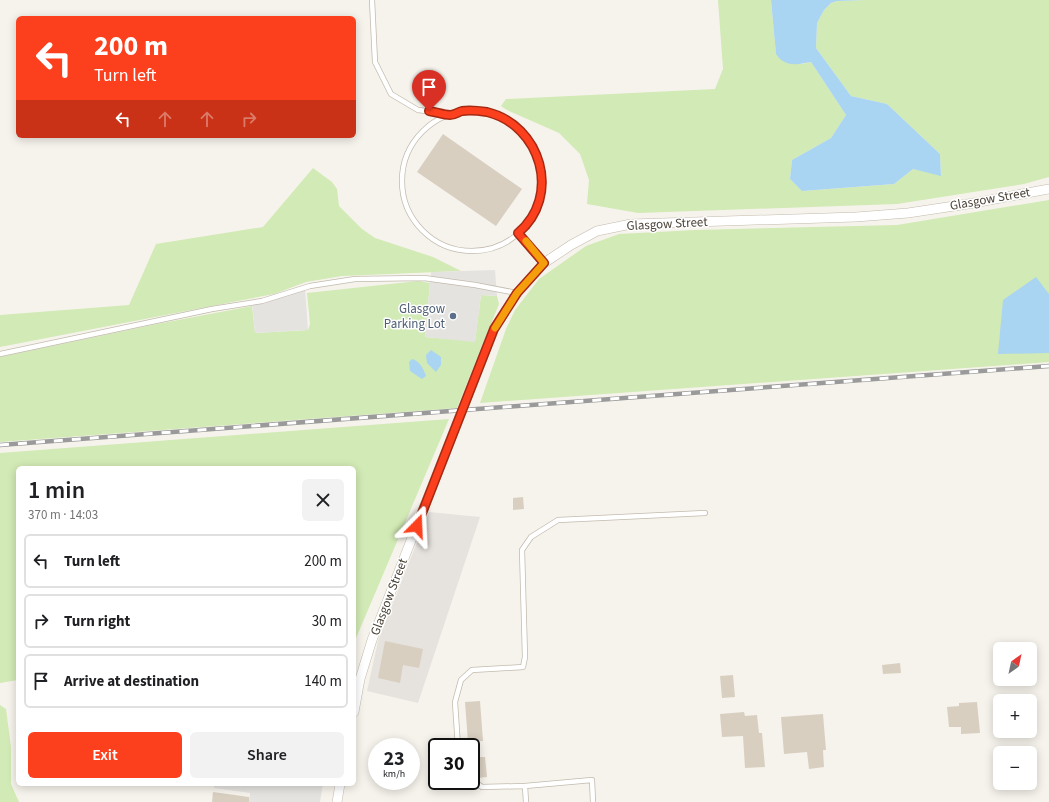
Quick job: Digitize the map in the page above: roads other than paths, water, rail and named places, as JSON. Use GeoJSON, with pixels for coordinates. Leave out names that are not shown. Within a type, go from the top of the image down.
{"type":"FeatureCollection","features":[{"type":"Feature","properties":{"kind":"street","name":"Glasgow Street"},"geometry":{"type":"LineString","coordinates":[[356,701],[360,679],[372,640],[494,329],[517,293],[544,263],[597,231],[631,224],[848,217],[908,213],[974,203],[1049,189]]}},
{"type":"Feature","properties":{"kind":"street"},"geometry":{"type":"LineString","coordinates":[[337,802],[340,786]]}},
{"type":"Feature","properties":{"kind":"lane"},"geometry":{"type":"LineString","coordinates":[[372,0],[375,62],[391,94],[418,110],[452,115]]}},
{"type":"Feature","properties":{"kind":"lane"},"geometry":{"type":"LineString","coordinates":[[462,111],[486,112],[509,121],[527,137],[539,158],[543,182],[538,206],[526,226],[518,233],[507,242],[487,250],[465,251],[443,245],[425,233],[411,215],[403,195],[402,173],[408,152],[420,133],[439,118],[462,111]]}},
{"type":"Feature","properties":{"kind":"lane"},"geometry":{"type":"LineString","coordinates":[[518,233],[544,263]]}},
{"type":"Feature","properties":{"kind":"lane"},"geometry":{"type":"LineString","coordinates":[[0,354],[212,309],[262,301],[310,286],[355,280],[424,278],[475,284],[517,293]]}},
{"type":"Feature","properties":{"kind":"lane"},"geometry":{"type":"LineString","coordinates":[[457,738],[455,702],[461,680],[472,670],[523,667],[525,657],[522,550],[531,537],[558,520],[705,513]]}},
{"type":"Feature","properties":{"kind":"lane"},"geometry":{"type":"LineString","coordinates":[[480,786],[482,787],[525,786],[592,780],[593,802]]}},
{"type":"Feature","properties":{"kind":"lane"},"geometry":{"type":"LineString","coordinates":[[525,786],[526,802]]}},
{"type":"Feature","properties":{"kind":"water"},"geometry":{"type":"Polygon","coordinates":[[[771,0],[866,0],[837,1],[831,3],[824,10],[817,23],[816,48],[851,96],[887,104],[940,154],[941,176],[913,169],[894,184],[802,191],[790,179],[792,160],[831,138],[846,115],[811,62],[791,64],[783,61],[776,54],[771,0]]]}},
{"type":"Feature","properties":{"kind":"water"},"geometry":{"type":"Polygon","coordinates":[[[1036,277],[1049,294],[1049,353],[998,354],[1003,300],[1036,277]]]}},
{"type":"Feature","properties":{"kind":"water"},"geometry":{"type":"Polygon","coordinates":[[[431,350],[441,357],[441,365],[436,372],[427,363],[426,355],[431,350]]]}},
{"type":"Feature","properties":{"kind":"water"},"geometry":{"type":"Polygon","coordinates":[[[412,359],[419,363],[424,370],[426,376],[422,379],[410,371],[409,362],[412,359]]]}},
{"type":"Feature","properties":{"kind":"railway"},"geometry":{"type":"LineString","coordinates":[[0,445],[1049,366]]}},
{"type":"Feature","properties":{"kind":"place","name":"Glasgow Parking Lot"},"geometry":{"type":"Point","coordinates":[453,316]}}]}
